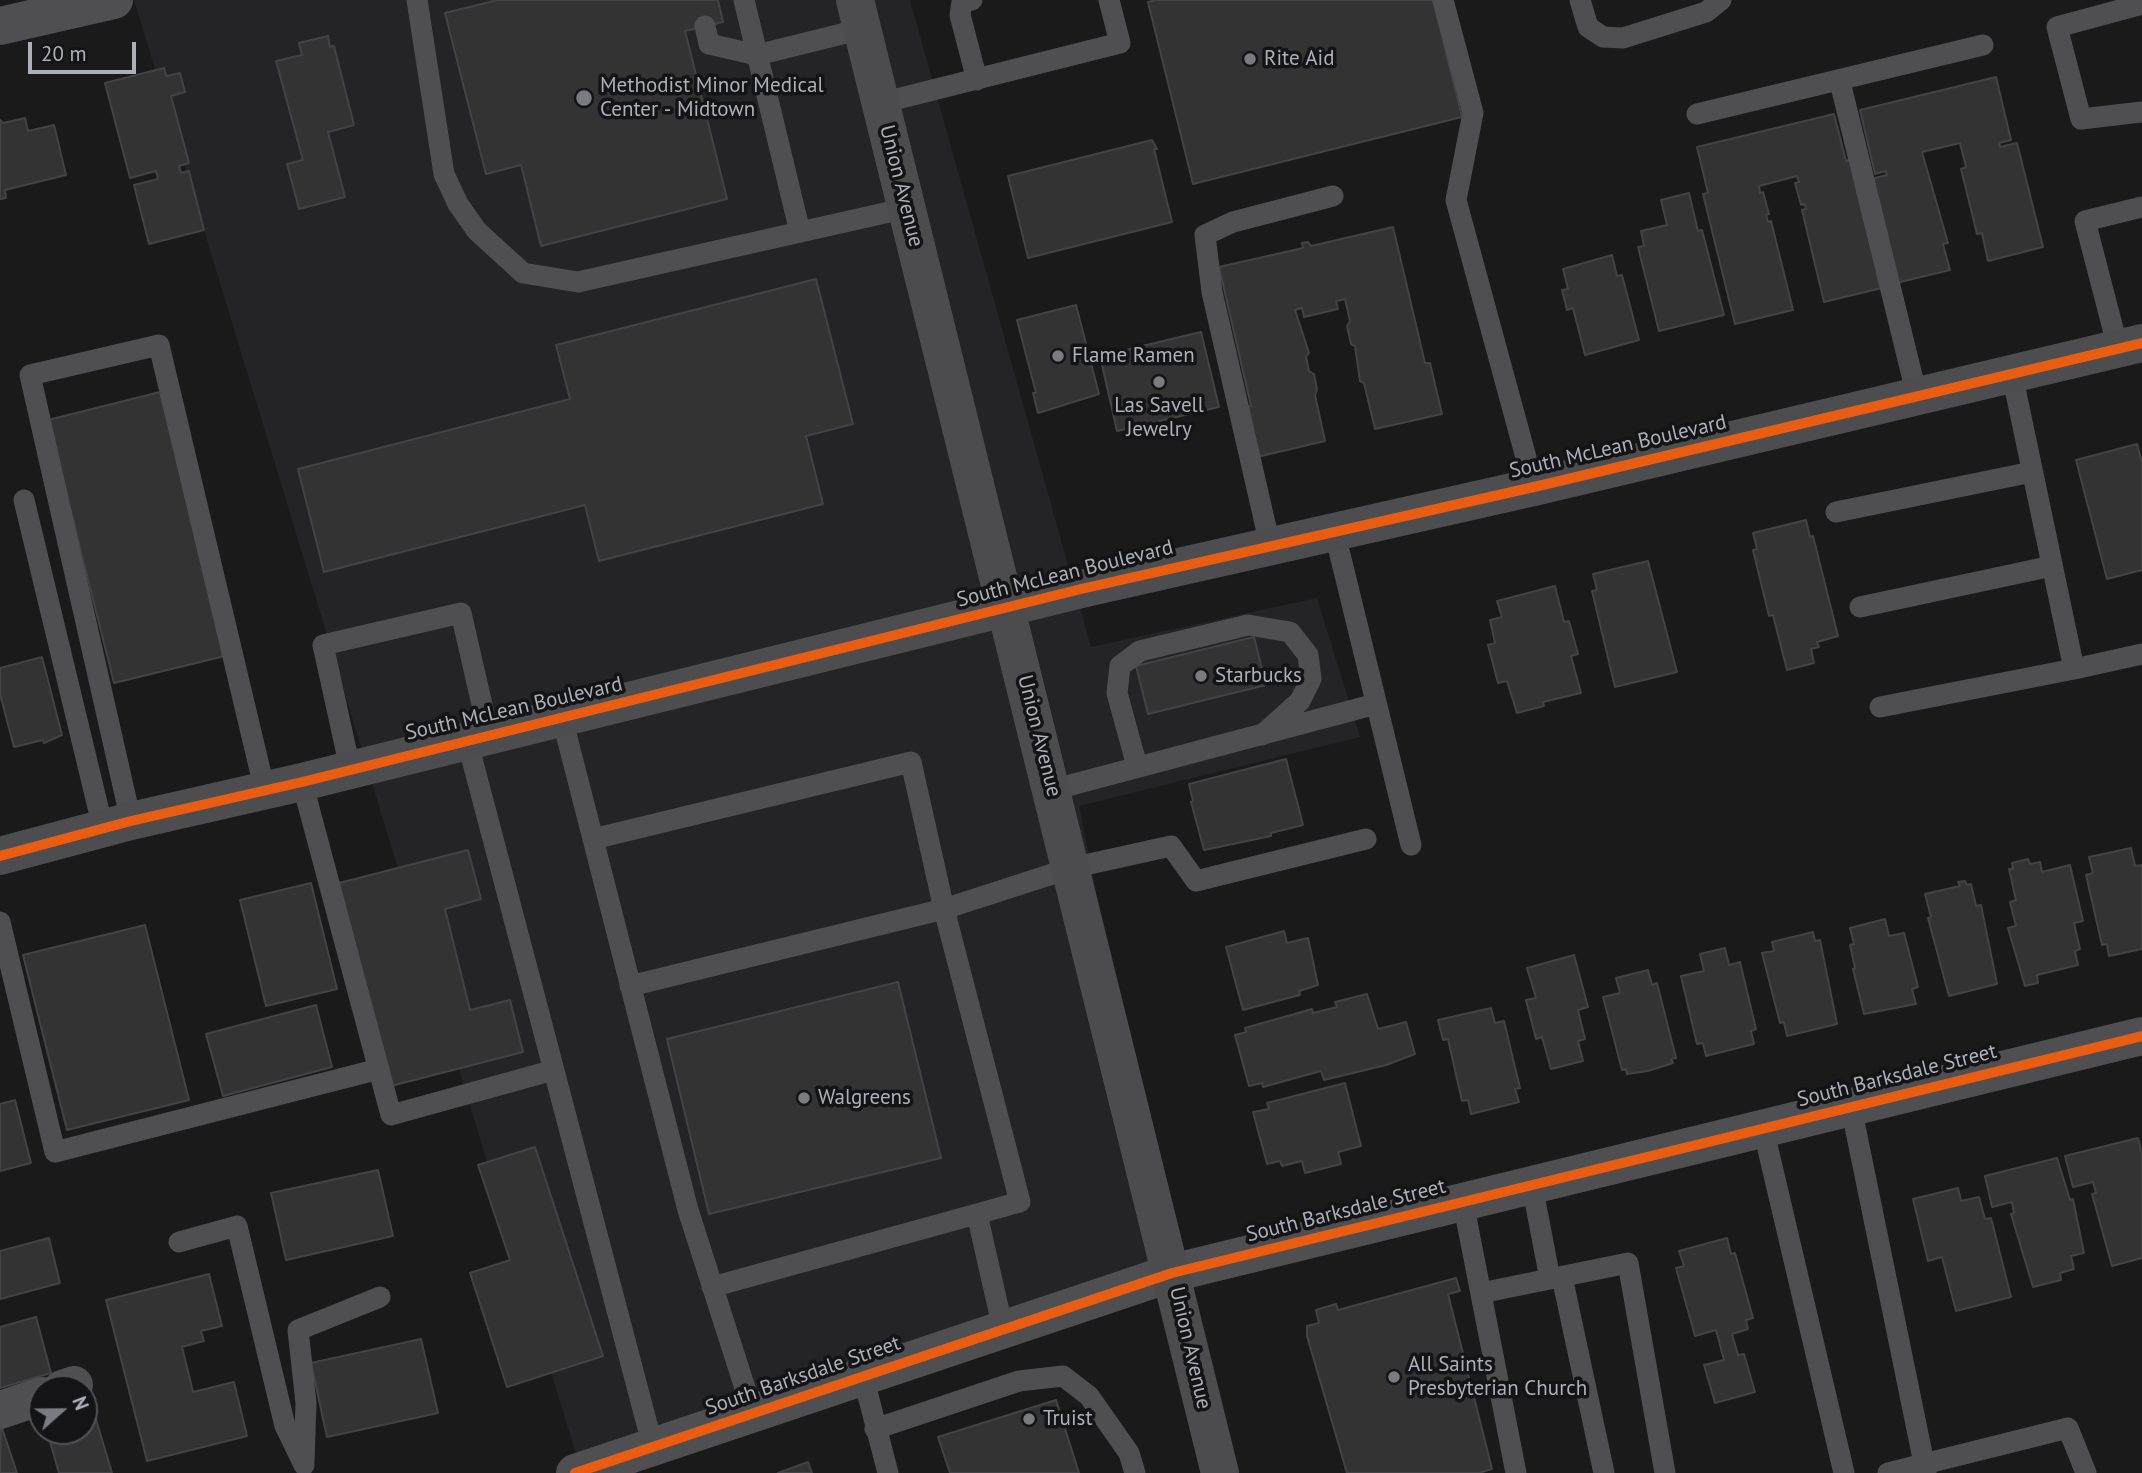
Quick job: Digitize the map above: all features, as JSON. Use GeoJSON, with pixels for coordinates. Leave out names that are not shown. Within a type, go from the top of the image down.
{"type":"FeatureCollection","features":[{"type":"Feature","properties":{"kind":"main road","name":"Union Avenue"},"geometry":{"type":"LineString","coordinates":[[858,15],[1220,1473]]}},
{"type":"Feature","properties":{"kind":"main road","name":"South McLean Boulevard"},"geometry":{"type":"LineString","coordinates":[[0,856],[1006,608],[2130,346]]}},
{"type":"Feature","properties":{"kind":"street"},"geometry":{"type":"LineString","coordinates":[[0,26],[114,0]]}},
{"type":"Feature","properties":{"kind":"street","name":"South Barksdale Street"},"geometry":{"type":"LineString","coordinates":[[575,1473],[1172,1273],[2142,1036]]}},
{"type":"Feature","properties":{"kind":"street"},"geometry":{"type":"LineString","coordinates":[[0,1410],[28,1401]]}},
{"type":"Feature","properties":{"kind":"lane"},"geometry":{"type":"LineString","coordinates":[[417,0],[444,174],[458,204],[477,231],[523,273],[578,282],[907,208]]}},
{"type":"Feature","properties":{"kind":"lane"},"geometry":{"type":"LineString","coordinates":[[744,0],[800,232]]}},
{"type":"Feature","properties":{"kind":"lane"},"geometry":{"type":"LineString","coordinates":[[971,0],[962,2],[960,15],[977,80]]}},
{"type":"Feature","properties":{"kind":"lane"},"geometry":{"type":"LineString","coordinates":[[881,103],[1120,43],[1110,0]]}},
{"type":"Feature","properties":{"kind":"lane"},"geometry":{"type":"LineString","coordinates":[[1443,0],[1473,113],[1456,200],[1534,487]]}},
{"type":"Feature","properties":{"kind":"lane"},"geometry":{"type":"LineString","coordinates":[[1580,0],[1588,27],[1603,37],[1623,38],[1706,12],[1721,0]]}},
{"type":"Feature","properties":{"kind":"lane"},"geometry":{"type":"LineString","coordinates":[[2142,4],[2057,27],[2081,119],[2142,112]]}},
{"type":"Feature","properties":{"kind":"lane"},"geometry":{"type":"LineString","coordinates":[[705,26],[709,44],[757,55],[858,15]]}},
{"type":"Feature","properties":{"kind":"lane"},"geometry":{"type":"LineString","coordinates":[[1697,114],[1840,82],[1983,45]]}},
{"type":"Feature","properties":{"kind":"lane"},"geometry":{"type":"LineString","coordinates":[[1840,82],[1917,396]]}},
{"type":"Feature","properties":{"kind":"lane"},"geometry":{"type":"LineString","coordinates":[[1270,545],[1212,292],[1205,235],[1233,222],[1333,196]]}},
{"type":"Feature","properties":{"kind":"lane"},"geometry":{"type":"LineString","coordinates":[[2130,346],[2085,221],[2142,207]]}},
{"type":"Feature","properties":{"kind":"lane"},"geometry":{"type":"LineString","coordinates":[[117,825],[30,375],[159,345],[265,790]]}},
{"type":"Feature","properties":{"kind":"lane"},"geometry":{"type":"LineString","coordinates":[[2011,374],[2074,669]]}},
{"type":"Feature","properties":{"kind":"lane"},"geometry":{"type":"LineString","coordinates":[[1836,512],[2032,472]]}},
{"type":"Feature","properties":{"kind":"lane"},"geometry":{"type":"LineString","coordinates":[[24,500],[117,825]]}},
{"type":"Feature","properties":{"kind":"lane"},"geometry":{"type":"LineString","coordinates":[[1334,530],[1411,845]]}},
{"type":"Feature","properties":{"kind":"lane"},"geometry":{"type":"LineString","coordinates":[[1860,607],[2052,566]]}},
{"type":"Feature","properties":{"kind":"lane"},"geometry":{"type":"LineString","coordinates":[[351,768],[323,645],[461,613],[478,737],[554,1070],[653,1447]]}},
{"type":"Feature","properties":{"kind":"lane"},"geometry":{"type":"LineString","coordinates":[[1137,766],[1117,693],[1120,666],[1140,651],[1248,625],[1290,632],[1308,655],[1311,680],[1300,701],[1262,734]]}},
{"type":"Feature","properties":{"kind":"lane"},"geometry":{"type":"LineString","coordinates":[[1880,707],[2142,654]]}},
{"type":"Feature","properties":{"kind":"lane"},"geometry":{"type":"LineString","coordinates":[[1052,790],[1376,704]]}},
{"type":"Feature","properties":{"kind":"lane"},"geometry":{"type":"LineString","coordinates":[[562,718],[688,1210],[753,1413]]}},
{"type":"Feature","properties":{"kind":"lane"},"geometry":{"type":"LineString","coordinates":[[593,839],[911,762],[944,909],[1020,1202],[712,1287]]}},
{"type":"Feature","properties":{"kind":"lane"},"geometry":{"type":"LineString","coordinates":[[302,782],[391,1115],[554,1070]]}},
{"type":"Feature","properties":{"kind":"lane"},"geometry":{"type":"LineString","coordinates":[[630,986],[944,909],[1071,868],[1171,846],[1196,881],[1366,839]]}},
{"type":"Feature","properties":{"kind":"lane"},"geometry":{"type":"LineString","coordinates":[[0,922],[55,1152],[379,1069]]}},
{"type":"Feature","properties":{"kind":"lane"},"geometry":{"type":"LineString","coordinates":[[1851,1107],[1925,1469]]}},
{"type":"Feature","properties":{"kind":"lane"},"geometry":{"type":"LineString","coordinates":[[1763,1128],[1844,1473]]}},
{"type":"Feature","properties":{"kind":"lane"},"geometry":{"type":"LineString","coordinates":[[1532,1185],[1604,1473]]}},
{"type":"Feature","properties":{"kind":"lane"},"geometry":{"type":"LineString","coordinates":[[1463,1202],[1516,1473]]}},
{"type":"Feature","properties":{"kind":"lane"},"geometry":{"type":"LineString","coordinates":[[976,1214],[1003,1329]]}},
{"type":"Feature","properties":{"kind":"lane"},"geometry":{"type":"LineString","coordinates":[[180,1242],[237,1226],[285,1426],[305,1469]]}},
{"type":"Feature","properties":{"kind":"lane"},"geometry":{"type":"LineString","coordinates":[[1482,1293],[1628,1263],[1665,1473]]}},
{"type":"Feature","properties":{"kind":"lane"},"geometry":{"type":"LineString","coordinates":[[305,1469],[306,1404],[298,1330],[380,1297]]}},
{"type":"Feature","properties":{"kind":"lane"},"geometry":{"type":"LineString","coordinates":[[863,1376],[888,1473]]}},
{"type":"Feature","properties":{"kind":"lane"},"geometry":{"type":"LineString","coordinates":[[875,1429],[1019,1381],[1063,1376],[1089,1396],[1129,1453],[1135,1473]]}},
{"type":"Feature","properties":{"kind":"lane"},"geometry":{"type":"LineString","coordinates":[[1888,1473],[1925,1469],[2068,1428],[2086,1473]]}},
{"type":"Feature","properties":{"kind":"shaded area"},"geometry":{"type":"Polygon","coordinates":[[[134,0],[910,0],[1091,647],[1317,598],[1360,737],[1079,806],[1173,1277],[578,1461],[134,0]]]}},
{"type":"Feature","properties":{"kind":"building","name":"Methodist Minor Medical Center - Midtown"},"geometry":{"type":"Polygon","coordinates":[[[498,0],[718,0],[723,22],[685,31],[727,199],[541,246],[521,165],[486,174],[445,13],[498,0]]]}},
{"type":"Feature","properties":{"kind":"building"},"geometry":{"type":"Polygon","coordinates":[[[1433,0],[1462,117],[1193,184],[1148,2],[1433,0]]]}},
{"type":"Feature","properties":{"kind":"building"},"geometry":{"type":"Polygon","coordinates":[[[328,36],[330,47],[334,46],[354,125],[328,132],[345,197],[299,209],[287,164],[303,160],[276,61],[302,55],[299,43],[328,36]]]}},
{"type":"Feature","properties":{"kind":"building"},"geometry":{"type":"Polygon","coordinates":[[[164,68],[166,76],[180,73],[185,92],[171,96],[189,163],[179,166],[181,173],[189,171],[204,230],[149,244],[134,185],[158,179],[156,171],[130,178],[105,83],[164,68]]]}},
{"type":"Feature","properties":{"kind":"building"},"geometry":{"type":"Polygon","coordinates":[[[1996,77],[2011,140],[1999,143],[2000,147],[2017,143],[2043,247],[1988,261],[1982,233],[1977,234],[1961,169],[1966,167],[1960,143],[1922,152],[1948,243],[1943,244],[1950,270],[1896,283],[1871,179],[1887,175],[1886,171],[1875,174],[1860,110],[1996,77]]]}},
{"type":"Feature","properties":{"kind":"building"},"geometry":{"type":"Polygon","coordinates":[[[1834,114],[1846,161],[1851,159],[1882,288],[1824,302],[1802,210],[1806,209],[1805,204],[1801,205],[1795,183],[1799,182],[1797,176],[1759,186],[1769,214],[1766,215],[1768,222],[1771,221],[1793,310],[1735,324],[1703,194],[1708,193],[1697,147],[1834,114]]]}},
{"type":"Feature","properties":{"kind":"building"},"geometry":{"type":"Polygon","coordinates":[[[25,118],[28,131],[54,125],[66,175],[5,190],[6,198],[0,199],[0,120],[3,123],[25,118]]]}},
{"type":"Feature","properties":{"kind":"building"},"geometry":{"type":"Polygon","coordinates":[[[1152,140],[1157,149],[1154,149],[1172,222],[1028,258],[1008,176],[1152,140]]]}},
{"type":"Feature","properties":{"kind":"building"},"geometry":{"type":"Polygon","coordinates":[[[1689,193],[1698,231],[1702,230],[1724,315],[1659,331],[1638,247],[1644,246],[1641,231],[1667,225],[1661,200],[1689,193]]]}},
{"type":"Feature","properties":{"kind":"building"},"geometry":{"type":"Polygon","coordinates":[[[1393,227],[1425,363],[1430,363],[1442,414],[1375,429],[1364,383],[1360,381],[1355,346],[1351,344],[1345,299],[1336,301],[1338,309],[1304,317],[1302,308],[1295,310],[1309,353],[1306,357],[1309,371],[1314,374],[1317,390],[1315,395],[1325,441],[1257,457],[1246,407],[1251,406],[1219,267],[1303,248],[1302,243],[1308,242],[1311,246],[1393,227]]]}},
{"type":"Feature","properties":{"kind":"building"},"geometry":{"type":"Polygon","coordinates":[[[1612,255],[1617,276],[1622,275],[1639,340],[1585,355],[1573,308],[1567,310],[1562,290],[1568,289],[1563,269],[1612,255]]]}},
{"type":"Feature","properties":{"kind":"building"},"geometry":{"type":"Polygon","coordinates":[[[816,279],[853,424],[806,436],[823,504],[599,561],[585,505],[324,572],[298,469],[570,399],[556,345],[816,279]]]}},
{"type":"Feature","properties":{"kind":"building","name":"Flame Ramen"},"geometry":{"type":"Polygon","coordinates":[[[1076,305],[1099,394],[1038,413],[1033,393],[1036,393],[1017,320],[1076,305]]]}},
{"type":"Feature","properties":{"kind":"building","name":"Las Savell Jewelry"},"geometry":{"type":"Polygon","coordinates":[[[1201,332],[1219,407],[1117,431],[1100,356],[1201,332]]]}},
{"type":"Feature","properties":{"kind":"building"},"geometry":{"type":"Polygon","coordinates":[[[160,392],[225,656],[114,683],[48,420],[160,392]]]}},
{"type":"Feature","properties":{"kind":"building"},"geometry":{"type":"Polygon","coordinates":[[[2137,444],[2142,463],[2142,570],[2107,579],[2076,460],[2137,444]]]}},
{"type":"Feature","properties":{"kind":"building"},"geometry":{"type":"Polygon","coordinates":[[[1806,520],[1810,537],[1813,536],[1838,636],[1817,642],[1819,647],[1811,649],[1814,663],[1787,670],[1773,615],[1769,616],[1753,550],[1757,549],[1753,533],[1806,520]]]}},
{"type":"Feature","properties":{"kind":"building"},"geometry":{"type":"Polygon","coordinates":[[[1648,561],[1677,672],[1615,687],[1592,591],[1597,590],[1593,574],[1648,561]]]}},
{"type":"Feature","properties":{"kind":"building"},"geometry":{"type":"Polygon","coordinates":[[[1555,586],[1564,622],[1569,621],[1578,654],[1571,656],[1581,693],[1543,702],[1544,706],[1517,713],[1507,681],[1498,683],[1488,645],[1495,643],[1490,620],[1502,617],[1497,601],[1555,586]]]}},
{"type":"Feature","properties":{"kind":"building","name":"Starbucks"},"geometry":{"type":"Polygon","coordinates":[[[1254,637],[1266,685],[1148,714],[1136,666],[1254,637]]]}},
{"type":"Feature","properties":{"kind":"building"},"geometry":{"type":"Polygon","coordinates":[[[42,657],[62,735],[44,743],[43,740],[14,747],[0,694],[0,668],[42,657]]]}},
{"type":"Feature","properties":{"kind":"building"},"geometry":{"type":"Polygon","coordinates":[[[1286,759],[1303,825],[1271,833],[1271,836],[1204,850],[1189,784],[1286,759]]]}},
{"type":"Feature","properties":{"kind":"building"},"geometry":{"type":"Polygon","coordinates":[[[2131,848],[2135,866],[2142,865],[2142,949],[2109,956],[2107,944],[2102,945],[2086,875],[2093,873],[2089,857],[2131,848]]]}},
{"type":"Feature","properties":{"kind":"building"},"geometry":{"type":"Polygon","coordinates":[[[468,850],[481,899],[445,909],[470,1010],[510,1000],[523,1052],[391,1086],[339,883],[468,850]]]}},
{"type":"Feature","properties":{"kind":"building"},"geometry":{"type":"Polygon","coordinates":[[[2028,859],[2030,864],[2040,862],[2042,872],[2070,865],[2083,921],[2074,923],[2080,949],[2075,951],[2078,965],[2037,975],[2038,983],[2025,986],[2008,928],[2016,926],[2010,902],[2016,900],[2009,869],[2013,869],[2012,863],[2028,859]]]}},
{"type":"Feature","properties":{"kind":"building"},"geometry":{"type":"Polygon","coordinates":[[[1965,881],[1967,885],[1971,884],[1976,906],[1981,905],[1997,984],[1949,996],[1928,918],[1931,917],[1925,894],[1960,886],[1958,882],[1965,881]]]}},
{"type":"Feature","properties":{"kind":"building"},"geometry":{"type":"Polygon","coordinates":[[[311,883],[337,989],[266,1006],[240,900],[311,883]]]}},
{"type":"Feature","properties":{"kind":"building"},"geometry":{"type":"Polygon","coordinates":[[[1885,919],[1889,936],[1904,933],[1918,987],[1912,989],[1916,1004],[1864,1014],[1853,969],[1855,968],[1850,945],[1854,944],[1850,928],[1885,919]]]}},
{"type":"Feature","properties":{"kind":"building"},"geometry":{"type":"Polygon","coordinates":[[[145,925],[189,1100],[67,1130],[23,955],[145,925]]]}},
{"type":"Feature","properties":{"kind":"building"},"geometry":{"type":"Polygon","coordinates":[[[1284,931],[1287,943],[1308,938],[1318,985],[1299,991],[1300,995],[1243,1010],[1226,947],[1284,931]]]}},
{"type":"Feature","properties":{"kind":"building"},"geometry":{"type":"Polygon","coordinates":[[[1813,932],[1815,941],[1820,940],[1837,1024],[1787,1036],[1784,1022],[1780,1023],[1762,953],[1774,951],[1772,942],[1813,932]]]}},
{"type":"Feature","properties":{"kind":"building"},"geometry":{"type":"Polygon","coordinates":[[[1725,948],[1729,965],[1740,962],[1756,1029],[1751,1031],[1754,1044],[1706,1056],[1703,1043],[1697,1044],[1681,976],[1704,971],[1700,954],[1725,948]]]}},
{"type":"Feature","properties":{"kind":"building"},"geometry":{"type":"Polygon","coordinates":[[[1574,955],[1588,1007],[1578,1010],[1585,1039],[1578,1041],[1583,1061],[1551,1069],[1542,1037],[1536,1039],[1526,1000],[1536,998],[1527,968],[1574,955]]]}},
{"type":"Feature","properties":{"kind":"building"},"geometry":{"type":"Polygon","coordinates":[[[1648,970],[1652,985],[1657,983],[1676,1058],[1671,1059],[1673,1063],[1627,1074],[1626,1069],[1622,1070],[1603,997],[1620,993],[1616,978],[1648,970]]]}},
{"type":"Feature","properties":{"kind":"building","name":"Walgreens"},"geometry":{"type":"Polygon","coordinates":[[[898,982],[941,1158],[709,1214],[667,1039],[898,982]]]}},
{"type":"Feature","properties":{"kind":"building"},"geometry":{"type":"Polygon","coordinates":[[[1367,994],[1378,1029],[1406,1022],[1415,1054],[1386,1065],[1324,1080],[1321,1071],[1263,1087],[1262,1083],[1249,1086],[1235,1035],[1246,1032],[1245,1028],[1312,1009],[1313,1013],[1337,1007],[1335,1002],[1367,994]]]}},
{"type":"Feature","properties":{"kind":"building"},"geometry":{"type":"Polygon","coordinates":[[[316,1005],[332,1067],[223,1096],[206,1034],[316,1005]]]}},
{"type":"Feature","properties":{"kind":"building"},"geometry":{"type":"Polygon","coordinates":[[[1491,1008],[1495,1023],[1504,1021],[1520,1088],[1515,1089],[1519,1102],[1471,1114],[1468,1100],[1462,1101],[1448,1039],[1443,1040],[1438,1020],[1491,1008]]]}},
{"type":"Feature","properties":{"kind":"building"},"geometry":{"type":"Polygon","coordinates":[[[1345,1083],[1361,1146],[1338,1152],[1341,1164],[1305,1173],[1302,1161],[1282,1166],[1280,1161],[1267,1164],[1253,1112],[1269,1109],[1267,1103],[1345,1083]]]}},
{"type":"Feature","properties":{"kind":"building"},"geometry":{"type":"Polygon","coordinates":[[[15,1100],[31,1163],[0,1171],[0,1104],[15,1100]]]}},
{"type":"Feature","properties":{"kind":"building"},"geometry":{"type":"Polygon","coordinates":[[[2138,1138],[2142,1154],[2142,1258],[2112,1266],[2092,1194],[2096,1193],[2093,1182],[2073,1187],[2065,1156],[2138,1138]]]}},
{"type":"Feature","properties":{"kind":"building"},"geometry":{"type":"Polygon","coordinates":[[[535,1147],[603,1356],[507,1387],[470,1273],[510,1260],[478,1165],[535,1147]]]}},
{"type":"Feature","properties":{"kind":"building"},"geometry":{"type":"Polygon","coordinates":[[[2057,1158],[2070,1200],[2073,1199],[2084,1253],[2071,1256],[2074,1269],[2060,1273],[2061,1280],[2033,1287],[2011,1214],[2014,1213],[2012,1202],[1992,1207],[1985,1176],[2057,1158]]]}},
{"type":"Feature","properties":{"kind":"building"},"geometry":{"type":"Polygon","coordinates":[[[378,1170],[393,1236],[286,1260],[271,1193],[378,1170]]]}},
{"type":"Feature","properties":{"kind":"building"},"geometry":{"type":"Polygon","coordinates":[[[1958,1188],[1961,1201],[1979,1197],[1985,1219],[1991,1218],[2011,1297],[1956,1311],[1942,1257],[1928,1261],[1913,1199],[1958,1188]]]}},
{"type":"Feature","properties":{"kind":"building"},"geometry":{"type":"Polygon","coordinates":[[[49,1238],[60,1283],[0,1299],[0,1251],[49,1238]]]}},
{"type":"Feature","properties":{"kind":"building"},"geometry":{"type":"Polygon","coordinates":[[[1727,1238],[1731,1254],[1735,1253],[1753,1318],[1746,1320],[1748,1329],[1732,1334],[1738,1355],[1744,1354],[1755,1392],[1715,1403],[1704,1365],[1724,1360],[1716,1330],[1695,1336],[1676,1268],[1684,1266],[1679,1251],[1727,1238]]]}},
{"type":"Feature","properties":{"kind":"building"},"geometry":{"type":"Polygon","coordinates":[[[209,1274],[222,1326],[201,1331],[204,1341],[182,1347],[193,1392],[234,1382],[247,1436],[147,1461],[106,1300],[209,1274]]]}},
{"type":"Feature","properties":{"kind":"building","name":"All Saints Presbyterian Church"},"geometry":{"type":"Polygon","coordinates":[[[1456,1278],[1460,1291],[1448,1294],[1492,1469],[1479,1473],[1347,1473],[1307,1336],[1307,1326],[1319,1323],[1316,1310],[1336,1304],[1338,1310],[1456,1278]]]}},
{"type":"Feature","properties":{"kind":"building"},"geometry":{"type":"Polygon","coordinates":[[[36,1317],[51,1373],[28,1375],[28,1380],[0,1388],[0,1327],[36,1317]]]}},
{"type":"Feature","properties":{"kind":"building"},"geometry":{"type":"Polygon","coordinates":[[[421,1339],[438,1413],[327,1437],[311,1363],[421,1339]]]}},
{"type":"Feature","properties":{"kind":"building","name":"Truist"},"geometry":{"type":"Polygon","coordinates":[[[1056,1400],[1079,1473],[950,1473],[938,1437],[1056,1400]]]}},
{"type":"Feature","properties":{"kind":"building"},"geometry":{"type":"Polygon","coordinates":[[[1,1425],[17,1473],[0,1473],[1,1425]]]}},
{"type":"Feature","properties":{"kind":"building"},"geometry":{"type":"Polygon","coordinates":[[[98,1426],[112,1473],[59,1473],[51,1445],[98,1445],[98,1426]]]}},
{"type":"Feature","properties":{"kind":"building"},"geometry":{"type":"Polygon","coordinates":[[[808,1462],[812,1473],[778,1473],[808,1462]]]}},
{"type":"Feature","properties":{"kind":"cycle path"},"geometry":{"type":"LineString","coordinates":[[0,856],[131,821],[302,782],[1081,589],[1534,487],[2142,343]]}},
{"type":"Feature","properties":{"kind":"cycle path"},"geometry":{"type":"LineString","coordinates":[[575,1473],[1172,1273],[2142,1036]]}},
{"type":"Feature","properties":{"kind":"place","name":"Rite Aid"},"geometry":{"type":"Point","coordinates":[1250,59]}},
{"type":"Feature","properties":{"kind":"place","name":"Methodist Minor Medical Center - Midtown"},"geometry":{"type":"Point","coordinates":[584,98]}},
{"type":"Feature","properties":{"kind":"place","name":"Flame Ramen"},"geometry":{"type":"Point","coordinates":[1058,356]}},
{"type":"Feature","properties":{"kind":"place","name":"Las Savell Jewelry"},"geometry":{"type":"Point","coordinates":[1159,382]}},
{"type":"Feature","properties":{"kind":"place","name":"Starbucks"},"geometry":{"type":"Point","coordinates":[1201,676]}},
{"type":"Feature","properties":{"kind":"place","name":"Walgreens"},"geometry":{"type":"Point","coordinates":[804,1098]}},
{"type":"Feature","properties":{"kind":"place","name":"All Saints Presbyterian Church"},"geometry":{"type":"Point","coordinates":[1394,1377]}},
{"type":"Feature","properties":{"kind":"place","name":"Truist"},"geometry":{"type":"Point","coordinates":[1029,1419]}}]}
